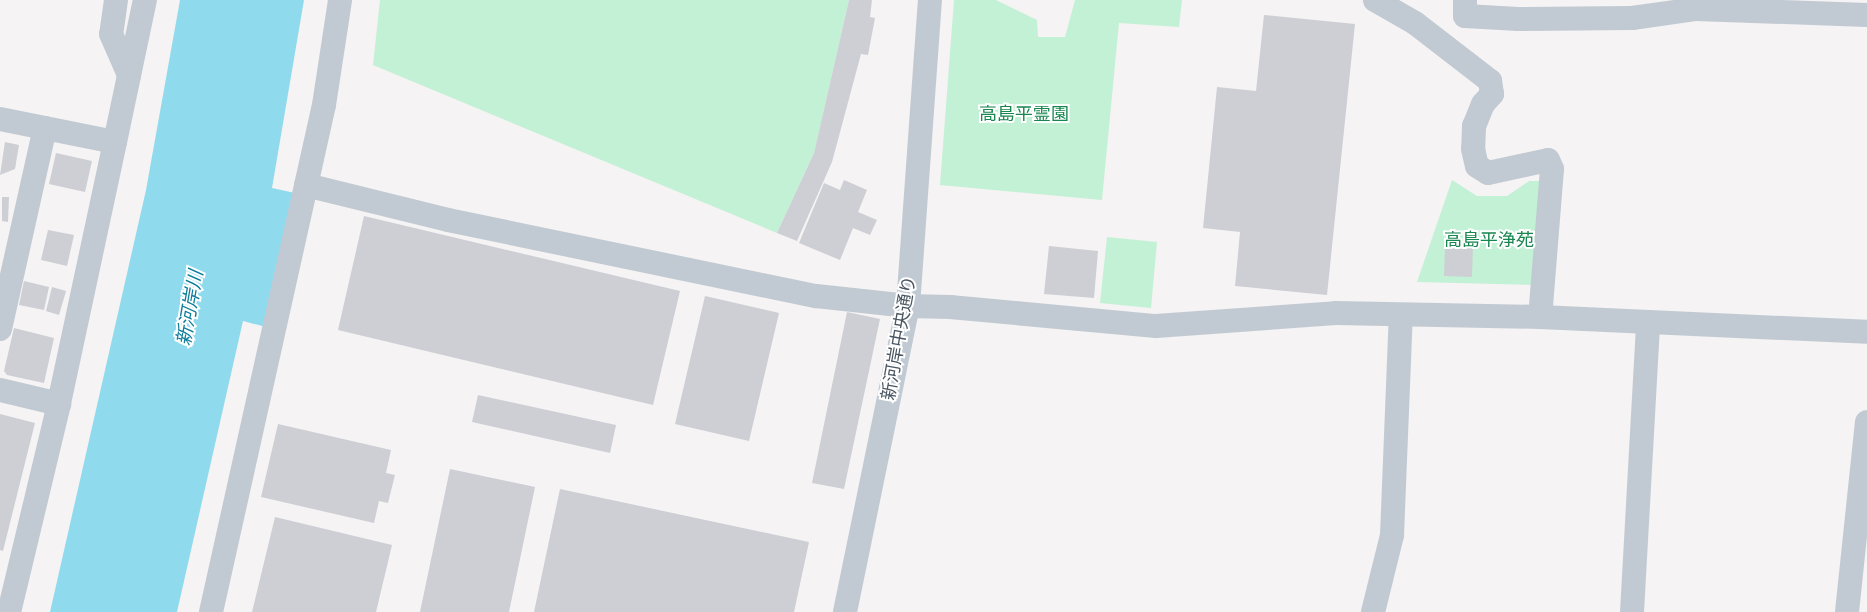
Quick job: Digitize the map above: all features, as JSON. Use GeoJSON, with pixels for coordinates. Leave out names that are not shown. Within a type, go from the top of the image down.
{"type":"FeatureCollection","features":[{"type":"Feature","properties":{"kind":"street"},"geometry":{"type":"LineString","coordinates":[[116,0],[111,34],[129,75]]}},
{"type":"Feature","properties":{"kind":"street"},"geometry":{"type":"LineString","coordinates":[[9,612],[59,404],[145,0]]}},
{"type":"Feature","properties":{"kind":"street"},"geometry":{"type":"LineString","coordinates":[[211,612],[324,105],[340,0]]}},
{"type":"Feature","properties":{"kind":"street","name":"新河岸中央通り"},"geometry":{"type":"LineString","coordinates":[[844,612],[908,306],[930,0]]}},
{"type":"Feature","properties":{"kind":"street"},"geometry":{"type":"LineString","coordinates":[[1375,0],[1415,23],[1490,81],[1492,94],[1482,104],[1474,126],[1473,149],[1477,166],[1488,173],[1548,160],[1552,169],[1540,317]]}},
{"type":"Feature","properties":{"kind":"street"},"geometry":{"type":"LineString","coordinates":[[1464,0],[1465,16],[1518,19],[1632,18],[1695,4],[1867,15]]}},
{"type":"Feature","properties":{"kind":"street"},"geometry":{"type":"LineString","coordinates":[[0,119],[115,142]]}},
{"type":"Feature","properties":{"kind":"street"},"geometry":{"type":"LineString","coordinates":[[0,329],[9,250],[45,128]]}},
{"type":"Feature","properties":{"kind":"street"},"geometry":{"type":"LineString","coordinates":[[306,186],[448,220],[816,296],[908,306],[950,306],[1156,326],[1336,313],[1540,317],[1648,324],[1867,332]]}},
{"type":"Feature","properties":{"kind":"street"},"geometry":{"type":"LineString","coordinates":[[1373,612],[1392,535],[1402,315]]}},
{"type":"Feature","properties":{"kind":"street"},"geometry":{"type":"LineString","coordinates":[[1632,612],[1648,324]]}},
{"type":"Feature","properties":{"kind":"street"},"geometry":{"type":"LineString","coordinates":[[0,390],[59,404]]}},
{"type":"Feature","properties":{"kind":"street"},"geometry":{"type":"LineString","coordinates":[[1847,612],[1867,422]]}},
{"type":"Feature","properties":{"kind":"green space"},"geometry":{"type":"Polygon","coordinates":[[[380,0],[849,0],[814,153],[777,233],[373,65],[380,0]]]}},
{"type":"Feature","properties":{"kind":"green space","name":"高島平霊園"},"geometry":{"type":"Polygon","coordinates":[[[954,0],[996,0],[1037,20],[1038,37],[1065,37],[1075,0],[1182,0],[1179,27],[1119,23],[1102,200],[940,185],[954,0]]]}},
{"type":"Feature","properties":{"kind":"green space","name":"高島平浄苑"},"geometry":{"type":"Polygon","coordinates":[[[1452,180],[1477,196],[1507,196],[1529,181],[1544,181],[1537,285],[1417,282],[1452,180]]]}},
{"type":"Feature","properties":{"kind":"green space"},"geometry":{"type":"Polygon","coordinates":[[[1107,237],[1157,242],[1151,308],[1100,303],[1107,237]]]}},
{"type":"Feature","properties":{"kind":"water","name":"新河岸川"},"geometry":{"type":"Polygon","coordinates":[[[180,0],[304,0],[272,188],[295,193],[266,327],[243,321],[177,612],[50,612],[146,190],[180,0]]]}},
{"type":"Feature","properties":{"kind":"building"},"geometry":{"type":"Polygon","coordinates":[[[849,0],[872,0],[870,17],[875,18],[868,55],[861,54],[832,162],[797,241],[777,233],[814,153],[849,0]]]}},
{"type":"Feature","properties":{"kind":"building"},"geometry":{"type":"Polygon","coordinates":[[[1264,15],[1355,24],[1327,295],[1235,286],[1240,232],[1203,228],[1217,87],[1256,91],[1264,15]]]}},
{"type":"Feature","properties":{"kind":"building"},"geometry":{"type":"Polygon","coordinates":[[[5,142],[19,145],[15,169],[0,175],[5,142]]]}},
{"type":"Feature","properties":{"kind":"building"},"geometry":{"type":"Polygon","coordinates":[[[56,153],[92,161],[85,192],[49,184],[56,153]]]}},
{"type":"Feature","properties":{"kind":"building"},"geometry":{"type":"Polygon","coordinates":[[[844,180],[867,190],[858,212],[877,220],[870,235],[853,228],[840,260],[799,243],[824,183],[840,190],[844,180]]]}},
{"type":"Feature","properties":{"kind":"building"},"geometry":{"type":"Polygon","coordinates":[[[2,197],[9,197],[8,222],[2,221],[2,197]]]}},
{"type":"Feature","properties":{"kind":"building"},"geometry":{"type":"Polygon","coordinates":[[[364,216],[680,291],[653,405],[338,330],[364,216]]]}},
{"type":"Feature","properties":{"kind":"building"},"geometry":{"type":"Polygon","coordinates":[[[48,230],[74,235],[67,266],[41,260],[48,230]]]}},
{"type":"Feature","properties":{"kind":"building"},"geometry":{"type":"Polygon","coordinates":[[[1049,246],[1098,251],[1094,298],[1044,294],[1049,246]]]}},
{"type":"Feature","properties":{"kind":"building"},"geometry":{"type":"Polygon","coordinates":[[[1445,246],[1473,246],[1472,277],[1444,276],[1445,246]]]}},
{"type":"Feature","properties":{"kind":"building"},"geometry":{"type":"Polygon","coordinates":[[[24,281],[49,287],[44,310],[19,305],[24,281]]]}},
{"type":"Feature","properties":{"kind":"building"},"geometry":{"type":"Polygon","coordinates":[[[52,287],[66,291],[59,315],[46,311],[52,287]]]}},
{"type":"Feature","properties":{"kind":"building"},"geometry":{"type":"Polygon","coordinates":[[[705,296],[779,313],[749,441],[675,424],[705,296]]]}},
{"type":"Feature","properties":{"kind":"building"},"geometry":{"type":"Polygon","coordinates":[[[847,312],[880,319],[844,489],[812,483],[847,312]]]}},
{"type":"Feature","properties":{"kind":"building"},"geometry":{"type":"Polygon","coordinates":[[[14,328],[54,338],[44,383],[7,375],[4,371],[14,328]]]}},
{"type":"Feature","properties":{"kind":"building"},"geometry":{"type":"Polygon","coordinates":[[[478,395],[616,425],[610,453],[472,422],[478,395]]]}},
{"type":"Feature","properties":{"kind":"building"},"geometry":{"type":"Polygon","coordinates":[[[0,414],[35,423],[3,551],[0,550],[0,414]]]}},
{"type":"Feature","properties":{"kind":"building"},"geometry":{"type":"Polygon","coordinates":[[[278,424],[391,450],[386,473],[395,475],[388,503],[379,501],[374,523],[261,497],[278,424]]]}},
{"type":"Feature","properties":{"kind":"building"},"geometry":{"type":"Polygon","coordinates":[[[450,469],[535,487],[509,612],[420,612],[450,469]]]}},
{"type":"Feature","properties":{"kind":"building"},"geometry":{"type":"Polygon","coordinates":[[[560,489],[809,542],[794,612],[534,612],[560,489]]]}},
{"type":"Feature","properties":{"kind":"building"},"geometry":{"type":"Polygon","coordinates":[[[275,517],[392,545],[376,612],[252,612],[275,517]]]}}]}
